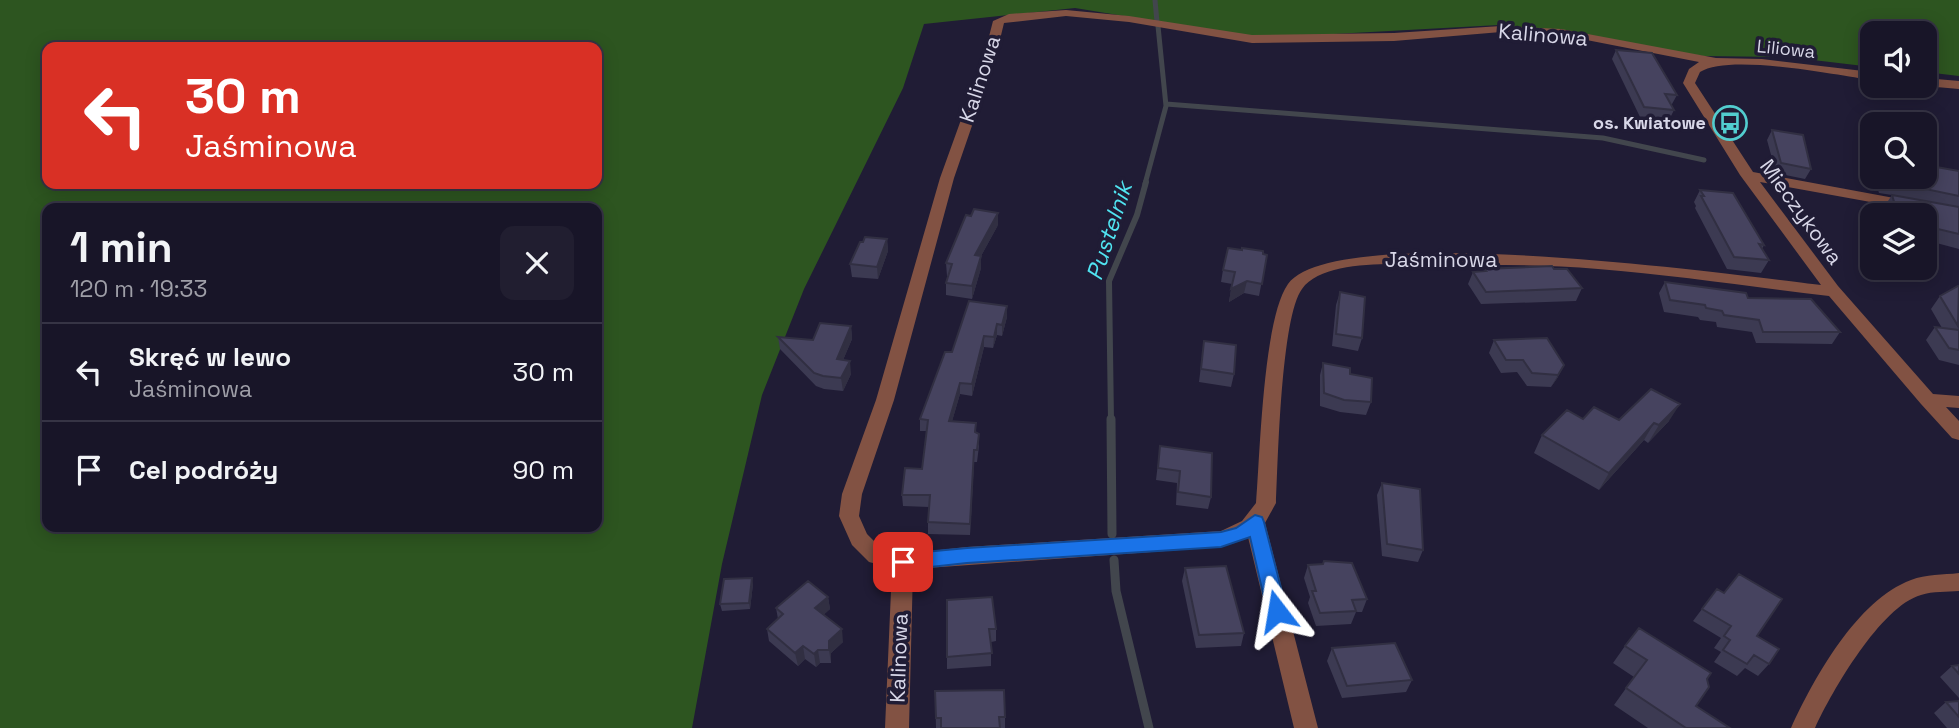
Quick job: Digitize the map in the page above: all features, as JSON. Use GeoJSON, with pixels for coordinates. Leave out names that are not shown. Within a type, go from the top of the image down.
{"type":"FeatureCollection","features":[{"type":"Feature","properties":{"kind":"street","name":"Kalinowa"},"geometry":{"type":"LineString","coordinates":[[897,728],[903,562],[876,556],[859,539],[849,516],[852,494],[885,400],[947,178],[990,56],[999,21],[1009,17],[1066,13],[1129,19],[1252,39],[1394,37],[1500,29],[1561,32],[1716,62]]}},
{"type":"Feature","properties":{"kind":"street","name":"Liliowa"},"geometry":{"type":"LineString","coordinates":[[1696,68],[1716,62],[1747,63],[1860,75]]}},
{"type":"Feature","properties":{"kind":"street","name":"Mieczykowa"},"geometry":{"type":"LineString","coordinates":[[1696,68],[1690,75],[1689,83],[1747,175],[1835,292],[1927,400],[1959,433]]}},
{"type":"Feature","properties":{"kind":"street"},"geometry":{"type":"LineString","coordinates":[[1937,83],[1959,85]]}},
{"type":"Feature","properties":{"kind":"street"},"geometry":{"type":"LineString","coordinates":[[1747,175],[1959,214]]}},
{"type":"Feature","properties":{"kind":"street","name":"Jaśminowa"},"geometry":{"type":"LineString","coordinates":[[1255,522],[1262,516],[1266,503],[1278,354],[1287,300],[1293,288],[1319,270],[1370,260],[1536,260],[1599,264],[1835,292]]}},
{"type":"Feature","properties":{"kind":"street"},"geometry":{"type":"LineString","coordinates":[[1927,400],[1959,402]]}},
{"type":"Feature","properties":{"kind":"street"},"geometry":{"type":"LineString","coordinates":[[903,562],[967,555],[1221,539],[1242,533],[1255,522],[1306,728]]}},
{"type":"Feature","properties":{"kind":"street"},"geometry":{"type":"LineString","coordinates":[[1803,728],[1852,645],[1887,605],[1915,587],[1959,582]]}},
{"type":"Feature","properties":{"kind":"green space"},"geometry":{"type":"Polygon","coordinates":[[[0,0],[1959,0],[1959,76],[1937,73],[1937,21],[1860,21],[1860,66],[1788,57],[1703,56],[1499,25],[1259,38],[1075,8],[924,24],[903,88],[804,289],[762,395],[722,564],[692,728],[0,728],[0,0]]]}},
{"type":"Feature","properties":{"kind":"building"},"geometry":{"type":"Polygon","coordinates":[[[1616,50],[1652,53],[1677,95],[1665,94],[1674,110],[1644,107],[1616,50]]]}},
{"type":"Feature","properties":{"kind":"building"},"geometry":{"type":"Polygon","coordinates":[[[1772,130],[1803,135],[1811,169],[1781,163],[1772,130]]]}},
{"type":"Feature","properties":{"kind":"building"},"geometry":{"type":"Polygon","coordinates":[[[1937,167],[1959,171],[1959,196],[1925,189],[1937,189],[1937,167]]]}},
{"type":"Feature","properties":{"kind":"building"},"geometry":{"type":"Polygon","coordinates":[[[1700,190],[1733,193],[1764,245],[1759,244],[1769,260],[1734,257],[1700,190]]]}},
{"type":"Feature","properties":{"kind":"building"},"geometry":{"type":"Polygon","coordinates":[[[1892,195],[1937,203],[1894,203],[1892,195]]]}},
{"type":"Feature","properties":{"kind":"building"},"geometry":{"type":"Polygon","coordinates":[[[1937,203],[1959,207],[1959,234],[1937,229],[1937,203]]]}},
{"type":"Feature","properties":{"kind":"building"},"geometry":{"type":"Polygon","coordinates":[[[974,209],[998,213],[975,255],[981,256],[972,286],[946,283],[952,264],[946,263],[966,215],[971,216],[974,209]]]}},
{"type":"Feature","properties":{"kind":"building"},"geometry":{"type":"Polygon","coordinates":[[[865,237],[887,239],[877,267],[850,264],[865,237]]]}},
{"type":"Feature","properties":{"kind":"building"},"geometry":{"type":"Polygon","coordinates":[[[1228,248],[1263,251],[1263,254],[1267,255],[1262,284],[1247,281],[1231,289],[1235,272],[1223,270],[1228,248]]]}},
{"type":"Feature","properties":{"kind":"building"},"geometry":{"type":"Polygon","coordinates":[[[1552,266],[1554,269],[1567,269],[1582,288],[1486,292],[1473,272],[1486,271],[1484,269],[1552,266]]]}},
{"type":"Feature","properties":{"kind":"building"},"geometry":{"type":"Polygon","coordinates":[[[1665,282],[1746,293],[1748,298],[1811,299],[1840,332],[1763,332],[1759,320],[1724,315],[1722,311],[1706,308],[1705,305],[1670,300],[1665,282]]]}},
{"type":"Feature","properties":{"kind":"building"},"geometry":{"type":"Polygon","coordinates":[[[1959,287],[1958,326],[1940,296],[1959,287]]]}},
{"type":"Feature","properties":{"kind":"building"},"geometry":{"type":"Polygon","coordinates":[[[1340,292],[1365,297],[1362,338],[1336,334],[1340,292]]]}},
{"type":"Feature","properties":{"kind":"building"},"geometry":{"type":"Polygon","coordinates":[[[969,301],[1007,306],[1002,325],[997,324],[994,337],[984,336],[972,384],[960,383],[949,421],[976,423],[975,432],[979,434],[977,450],[974,450],[970,524],[928,522],[930,495],[902,495],[905,468],[922,469],[928,420],[920,419],[945,352],[952,352],[969,301]]]}},
{"type":"Feature","properties":{"kind":"building"},"geometry":{"type":"Polygon","coordinates":[[[820,323],[851,326],[837,359],[850,361],[841,378],[814,373],[778,337],[813,340],[820,323]]]}},
{"type":"Feature","properties":{"kind":"building"},"geometry":{"type":"Polygon","coordinates":[[[1935,327],[1959,330],[1959,350],[1949,348],[1935,327]]]}},
{"type":"Feature","properties":{"kind":"building"},"geometry":{"type":"Polygon","coordinates":[[[1547,338],[1564,365],[1558,375],[1532,373],[1523,360],[1506,360],[1494,340],[1547,338]]]}},
{"type":"Feature","properties":{"kind":"building"},"geometry":{"type":"Polygon","coordinates":[[[1204,341],[1236,345],[1234,374],[1201,369],[1204,341]]]}},
{"type":"Feature","properties":{"kind":"building"},"geometry":{"type":"Polygon","coordinates":[[[1323,363],[1350,368],[1350,374],[1372,378],[1371,402],[1344,400],[1324,393],[1323,363]]]}},
{"type":"Feature","properties":{"kind":"building"},"geometry":{"type":"Polygon","coordinates":[[[1651,389],[1680,404],[1659,425],[1654,423],[1609,473],[1542,435],[1567,410],[1583,419],[1594,407],[1619,420],[1651,389]]]}},
{"type":"Feature","properties":{"kind":"building"},"geometry":{"type":"Polygon","coordinates":[[[1160,446],[1212,453],[1211,497],[1178,492],[1180,471],[1158,468],[1160,446]]]}},
{"type":"Feature","properties":{"kind":"building"},"geometry":{"type":"Polygon","coordinates":[[[1382,483],[1420,489],[1423,550],[1387,544],[1382,483]]]}},
{"type":"Feature","properties":{"kind":"building"},"geometry":{"type":"Polygon","coordinates":[[[1324,561],[1352,563],[1367,599],[1352,600],[1356,611],[1320,613],[1312,591],[1316,591],[1308,565],[1323,564],[1324,561]]]}},
{"type":"Feature","properties":{"kind":"building"},"geometry":{"type":"Polygon","coordinates":[[[1226,566],[1244,633],[1199,635],[1185,568],[1226,566]]]}},
{"type":"Feature","properties":{"kind":"building"},"geometry":{"type":"Polygon","coordinates":[[[1739,574],[1782,599],[1757,636],[1779,649],[1769,664],[1754,655],[1747,664],[1723,650],[1730,640],[1724,636],[1731,626],[1702,609],[1717,589],[1724,593],[1739,574]]]}},
{"type":"Feature","properties":{"kind":"building"},"geometry":{"type":"Polygon","coordinates":[[[752,578],[749,603],[720,604],[724,579],[752,578]]]}},
{"type":"Feature","properties":{"kind":"building"},"geometry":{"type":"Polygon","coordinates":[[[808,581],[828,597],[815,608],[842,629],[829,641],[829,650],[818,650],[814,654],[803,646],[795,653],[767,629],[783,614],[776,608],[808,581]]]}},
{"type":"Feature","properties":{"kind":"building"},"geometry":{"type":"Polygon","coordinates":[[[992,597],[996,629],[989,629],[992,653],[947,657],[947,600],[992,597]]]}},
{"type":"Feature","properties":{"kind":"building"},"geometry":{"type":"Polygon","coordinates":[[[1639,628],[1711,673],[1707,679],[1709,687],[1696,706],[1730,728],[1686,728],[1626,688],[1647,660],[1625,646],[1639,628]]]}},
{"type":"Feature","properties":{"kind":"building"},"geometry":{"type":"Polygon","coordinates":[[[1395,643],[1412,680],[1347,686],[1332,648],[1395,643]]]}},
{"type":"Feature","properties":{"kind":"building"},"geometry":{"type":"Polygon","coordinates":[[[1959,665],[1959,674],[1952,666],[1959,665]]]}},
{"type":"Feature","properties":{"kind":"building"},"geometry":{"type":"Polygon","coordinates":[[[1004,690],[1005,717],[999,717],[1000,728],[941,728],[941,718],[936,718],[935,691],[1004,690]]]}},
{"type":"Feature","properties":{"kind":"building"},"geometry":{"type":"Polygon","coordinates":[[[1959,701],[1959,717],[1946,702],[1959,701]]]}},
{"type":"Feature","properties":{"kind":"waterway","name":"Pustelnik"},"geometry":{"type":"LineString","coordinates":[[1155,0],[1157,22]]}},
{"type":"Feature","properties":{"kind":"waterway","name":"Pustelnik"},"geometry":{"type":"LineString","coordinates":[[1145,184],[1166,106],[1158,26]]}},
{"type":"Feature","properties":{"kind":"waterway"},"geometry":{"type":"LineString","coordinates":[[1166,104],[1603,138],[1704,160]]}},
{"type":"Feature","properties":{"kind":"waterway","name":"Pustelnik"},"geometry":{"type":"LineString","coordinates":[[1111,421],[1109,281],[1137,215],[1146,182]]}},
{"type":"Feature","properties":{"kind":"waterway","name":"Pustelnik"},"geometry":{"type":"LineString","coordinates":[[1111,419],[1112,534]]}},
{"type":"Feature","properties":{"kind":"waterway","name":"Pustelnik"},"geometry":{"type":"LineString","coordinates":[[1114,560],[1116,591],[1149,728]]}},
{"type":"Feature","properties":{"kind":"place","name":"os. Kwiatowe"},"geometry":{"type":"Point","coordinates":[1730,123]}},
{"type":"Feature","properties":{"kind":"route"},"geometry":{"type":"LineString","coordinates":[[903,562],[967,555],[1221,539],[1242,533],[1255,522],[1277,611]]}}]}
